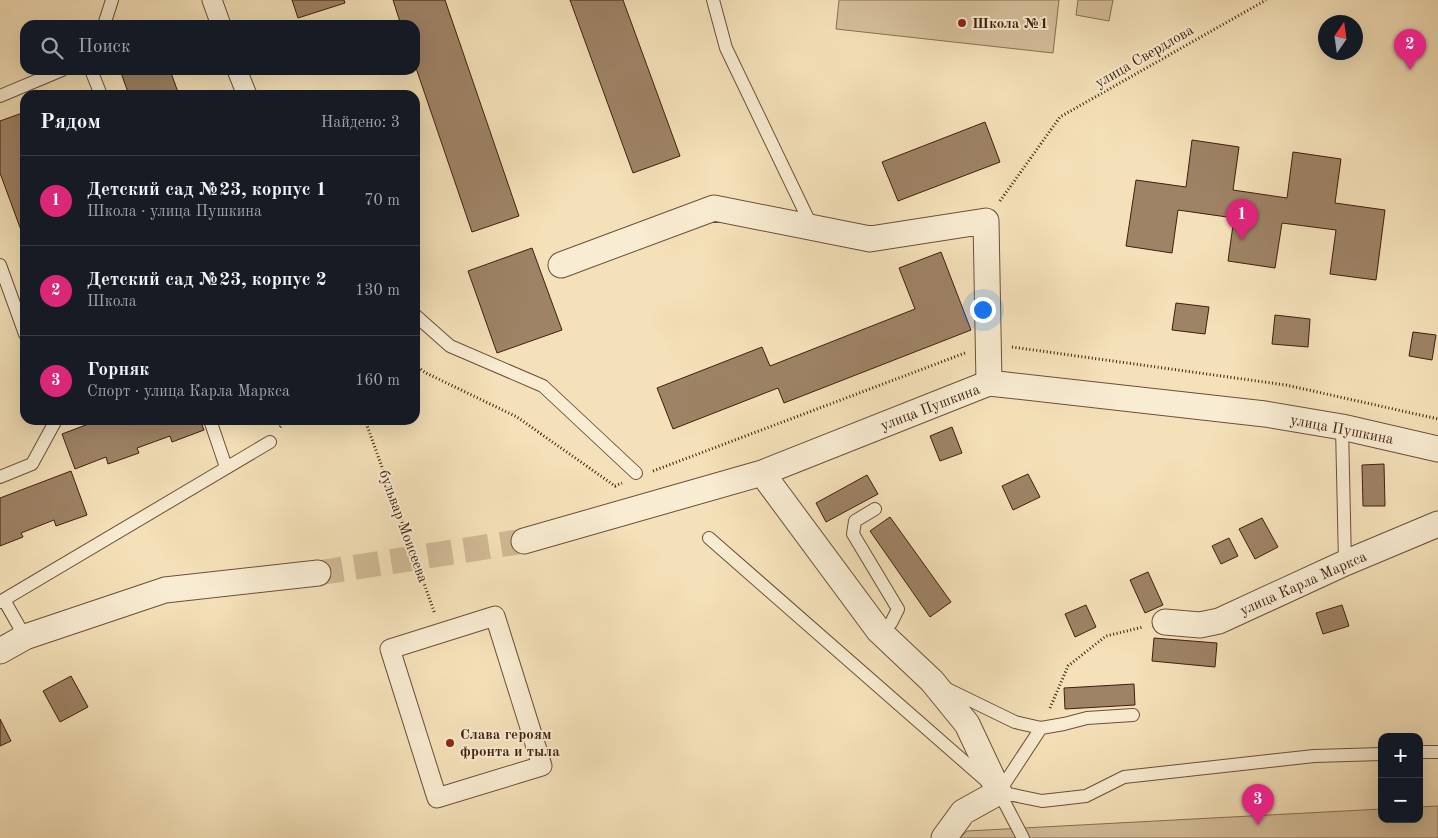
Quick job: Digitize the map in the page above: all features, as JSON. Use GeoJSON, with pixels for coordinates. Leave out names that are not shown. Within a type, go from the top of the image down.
{"type":"FeatureCollection","features":[{"type":"Feature","properties":{"kind":"street"},"geometry":{"type":"LineString","coordinates":[[212,0],[219,20]]}},
{"type":"Feature","properties":{"kind":"street"},"geometry":{"type":"LineString","coordinates":[[239,75],[244,90]]}},
{"type":"Feature","properties":{"kind":"street"},"geometry":{"type":"LineString","coordinates":[[561,265],[714,208],[870,239],[986,222],[990,383]]}},
{"type":"Feature","properties":{"kind":"street","name":"улица Пушкина"},"geometry":{"type":"LineString","coordinates":[[524,541],[762,473],[990,383],[1265,414],[1342,427],[1438,449]]}},
{"type":"Feature","properties":{"kind":"street"},"geometry":{"type":"LineString","coordinates":[[762,473],[879,631],[932,682],[967,724],[999,792],[963,812],[944,838]]}},
{"type":"Feature","properties":{"kind":"street","name":"улица Карла Маркса"},"geometry":{"type":"LineString","coordinates":[[1165,622],[1200,625],[1219,621],[1345,563],[1438,524]]}},
{"type":"Feature","properties":{"kind":"street"},"geometry":{"type":"LineString","coordinates":[[0,651],[26,637],[165,590],[318,573]]}},
{"type":"Feature","properties":{"kind":"street"},"geometry":{"type":"LineString","coordinates":[[495,616],[542,766],[437,798],[390,649],[442,633],[495,616]]}},
{"type":"Feature","properties":{"kind":"lane"},"geometry":{"type":"LineString","coordinates":[[106,20],[112,0]]}},
{"type":"Feature","properties":{"kind":"lane"},"geometry":{"type":"LineString","coordinates":[[713,0],[726,48],[812,228]]}},
{"type":"Feature","properties":{"kind":"lane"},"geometry":{"type":"LineString","coordinates":[[0,96],[50,75]]}},
{"type":"Feature","properties":{"kind":"lane"},"geometry":{"type":"LineString","coordinates":[[93,75],[99,90]]}},
{"type":"Feature","properties":{"kind":"lane"},"geometry":{"type":"LineString","coordinates":[[0,265],[20,320]]}},
{"type":"Feature","properties":{"kind":"lane"},"geometry":{"type":"LineString","coordinates":[[420,319],[450,346],[542,386],[636,473]]}},
{"type":"Feature","properties":{"kind":"lane"},"geometry":{"type":"LineString","coordinates":[[0,477],[32,464],[53,425]]}},
{"type":"Feature","properties":{"kind":"lane"},"geometry":{"type":"LineString","coordinates":[[212,425],[226,467]]}},
{"type":"Feature","properties":{"kind":"lane"},"geometry":{"type":"LineString","coordinates":[[1342,427],[1345,563]]}},
{"type":"Feature","properties":{"kind":"lane"},"geometry":{"type":"LineString","coordinates":[[26,637],[2,601],[270,442]]}},
{"type":"Feature","properties":{"kind":"lane"},"geometry":{"type":"LineString","coordinates":[[875,509],[855,521],[853,534],[898,609],[891,622],[879,631]]}},
{"type":"Feature","properties":{"kind":"lane"},"geometry":{"type":"LineString","coordinates":[[709,538],[999,792],[1023,838]]}},
{"type":"Feature","properties":{"kind":"lane"},"geometry":{"type":"LineString","coordinates":[[932,682],[1016,722],[1041,728],[1087,718],[1133,715]]}},
{"type":"Feature","properties":{"kind":"lane"},"geometry":{"type":"LineString","coordinates":[[999,792],[1041,728]]}},
{"type":"Feature","properties":{"kind":"lane"},"geometry":{"type":"LineString","coordinates":[[1423,752],[1438,752]]}},
{"type":"Feature","properties":{"kind":"lane"},"geometry":{"type":"LineString","coordinates":[[999,792],[1042,801],[1086,796],[1124,777],[1314,756],[1378,754]]}},
{"type":"Feature","properties":{"kind":"path","name":"улица Свердлова"},"geometry":{"type":"LineString","coordinates":[[986,222],[1060,117],[1266,0]]}},
{"type":"Feature","properties":{"kind":"path","name":"бульвар Моисеева"},"geometry":{"type":"LineString","coordinates":[[367,425],[442,633]]}},
{"type":"Feature","properties":{"kind":"path"},"geometry":{"type":"LineString","coordinates":[[1041,728],[1068,666],[1106,636],[1165,622]]}},
{"type":"Feature","properties":{"kind":"shaded area"},"geometry":{"type":"Polygon","coordinates":[[[839,0],[1059,0],[1053,53],[836,29],[839,0]]]}},
{"type":"Feature","properties":{"kind":"shaded area"},"geometry":{"type":"Polygon","coordinates":[[[1078,0],[1113,0],[1109,21],[1076,15],[1078,0]]]}},
{"type":"Feature","properties":{"kind":"shaded area"},"geometry":{"type":"Polygon","coordinates":[[[1438,806],[1438,838],[960,838],[967,831],[1378,809],[1378,823],[1423,823],[1423,807],[1438,806]]]}},
{"type":"Feature","properties":{"kind":"building"},"geometry":{"type":"Polygon","coordinates":[[[292,0],[344,0],[345,3],[298,18],[292,0]]]}},
{"type":"Feature","properties":{"kind":"building"},"geometry":{"type":"Polygon","coordinates":[[[393,0],[445,0],[519,216],[472,232],[418,75],[420,75],[420,20],[399,20],[393,0]]]}},
{"type":"Feature","properties":{"kind":"building"},"geometry":{"type":"Polygon","coordinates":[[[570,0],[623,0],[680,156],[633,173],[570,0]]]}},
{"type":"Feature","properties":{"kind":"building"},"geometry":{"type":"Polygon","coordinates":[[[122,75],[172,75],[177,90],[127,90],[122,75]]]}},
{"type":"Feature","properties":{"kind":"building"},"geometry":{"type":"Polygon","coordinates":[[[20,114],[20,227],[0,173],[0,121],[20,114]]]}},
{"type":"Feature","properties":{"kind":"building"},"geometry":{"type":"Polygon","coordinates":[[[985,122],[1000,162],[898,201],[882,162],[985,122]]]}},
{"type":"Feature","properties":{"kind":"building"},"geometry":{"type":"Polygon","coordinates":[[[1192,140],[1239,147],[1233,190],[1287,198],[1293,152],[1341,159],[1335,203],[1385,210],[1376,280],[1330,274],[1336,230],[1282,223],[1275,268],[1228,261],[1234,218],[1178,210],[1172,253],[1126,246],[1136,180],[1186,187],[1192,140]]]}},
{"type":"Feature","properties":{"kind":"building"},"geometry":{"type":"Polygon","coordinates":[[[532,248],[562,330],[497,353],[468,271],[532,248]]]}},
{"type":"Feature","properties":{"kind":"building"},"geometry":{"type":"Polygon","coordinates":[[[941,252],[971,330],[784,403],[778,388],[673,429],[657,388],[762,347],[770,366],[915,309],[899,268],[941,252]]]}},
{"type":"Feature","properties":{"kind":"building"},"geometry":{"type":"Polygon","coordinates":[[[1176,303],[1209,307],[1205,334],[1172,330],[1176,303]]]}},
{"type":"Feature","properties":{"kind":"building"},"geometry":{"type":"Polygon","coordinates":[[[1275,315],[1310,319],[1308,347],[1272,344],[1275,315]]]}},
{"type":"Feature","properties":{"kind":"building"},"geometry":{"type":"Polygon","coordinates":[[[1413,332],[1436,335],[1432,360],[1409,356],[1413,332]]]}},
{"type":"Feature","properties":{"kind":"building"},"geometry":{"type":"Polygon","coordinates":[[[86,425],[202,425],[204,430],[172,442],[170,436],[137,448],[139,453],[108,464],[106,457],[75,469],[62,434],[86,425]]]}},
{"type":"Feature","properties":{"kind":"building"},"geometry":{"type":"Polygon","coordinates":[[[952,427],[962,453],[940,461],[930,436],[952,427]]]}},
{"type":"Feature","properties":{"kind":"building"},"geometry":{"type":"Polygon","coordinates":[[[1384,464],[1385,506],[1363,506],[1362,465],[1384,464]]]}},
{"type":"Feature","properties":{"kind":"building"},"geometry":{"type":"Polygon","coordinates":[[[71,471],[87,515],[56,526],[54,520],[21,533],[23,537],[0,546],[0,498],[71,471]]]}},
{"type":"Feature","properties":{"kind":"building"},"geometry":{"type":"Polygon","coordinates":[[[1028,474],[1040,497],[1013,510],[1002,486],[1028,474]]]}},
{"type":"Feature","properties":{"kind":"building"},"geometry":{"type":"Polygon","coordinates":[[[867,475],[878,494],[826,522],[816,503],[867,475]]]}},
{"type":"Feature","properties":{"kind":"building"},"geometry":{"type":"Polygon","coordinates":[[[890,517],[951,602],[930,617],[870,531],[890,517]]]}},
{"type":"Feature","properties":{"kind":"building"},"geometry":{"type":"Polygon","coordinates":[[[1262,518],[1278,547],[1255,559],[1239,529],[1262,518]]]}},
{"type":"Feature","properties":{"kind":"building"},"geometry":{"type":"Polygon","coordinates":[[[1229,538],[1238,556],[1221,564],[1212,546],[1229,538]]]}},
{"type":"Feature","properties":{"kind":"building"},"geometry":{"type":"Polygon","coordinates":[[[1148,572],[1163,605],[1145,613],[1130,580],[1148,572]]]}},
{"type":"Feature","properties":{"kind":"building"},"geometry":{"type":"Polygon","coordinates":[[[1086,605],[1096,627],[1075,637],[1065,614],[1086,605]]]}},
{"type":"Feature","properties":{"kind":"building"},"geometry":{"type":"Polygon","coordinates":[[[1342,605],[1349,626],[1323,634],[1316,613],[1342,605]]]}},
{"type":"Feature","properties":{"kind":"building"},"geometry":{"type":"Polygon","coordinates":[[[1154,638],[1217,643],[1215,667],[1152,661],[1154,638]]]}},
{"type":"Feature","properties":{"kind":"building"},"geometry":{"type":"Polygon","coordinates":[[[71,676],[88,707],[60,722],[43,691],[71,676]]]}},
{"type":"Feature","properties":{"kind":"building"},"geometry":{"type":"Polygon","coordinates":[[[1134,684],[1135,705],[1065,709],[1064,688],[1134,684]]]}},
{"type":"Feature","properties":{"kind":"building"},"geometry":{"type":"Polygon","coordinates":[[[0,719],[11,741],[0,746],[0,719]]]}},
{"type":"Feature","properties":{"kind":"tunnel"},"geometry":{"type":"LineString","coordinates":[[318,573],[524,541]]}},
{"type":"Feature","properties":{"kind":"place","name":"Школа №1"},"geometry":{"type":"Point","coordinates":[962,23]}},
{"type":"Feature","properties":{"kind":"place","name":"Детский сад №23, корпус 2"},"geometry":{"type":"Point","coordinates":[1410,70]}},
{"type":"Feature","properties":{"kind":"place","name":"Детский сад №23, корпус 1"},"geometry":{"type":"Point","coordinates":[1242,240]}},
{"type":"Feature","properties":{"kind":"place","name":"Слава героям фронта и тыла"},"geometry":{"type":"Point","coordinates":[450,743]}},
{"type":"Feature","properties":{"kind":"place","name":"Горняк"},"geometry":{"type":"Point","coordinates":[1258,825]}}]}
